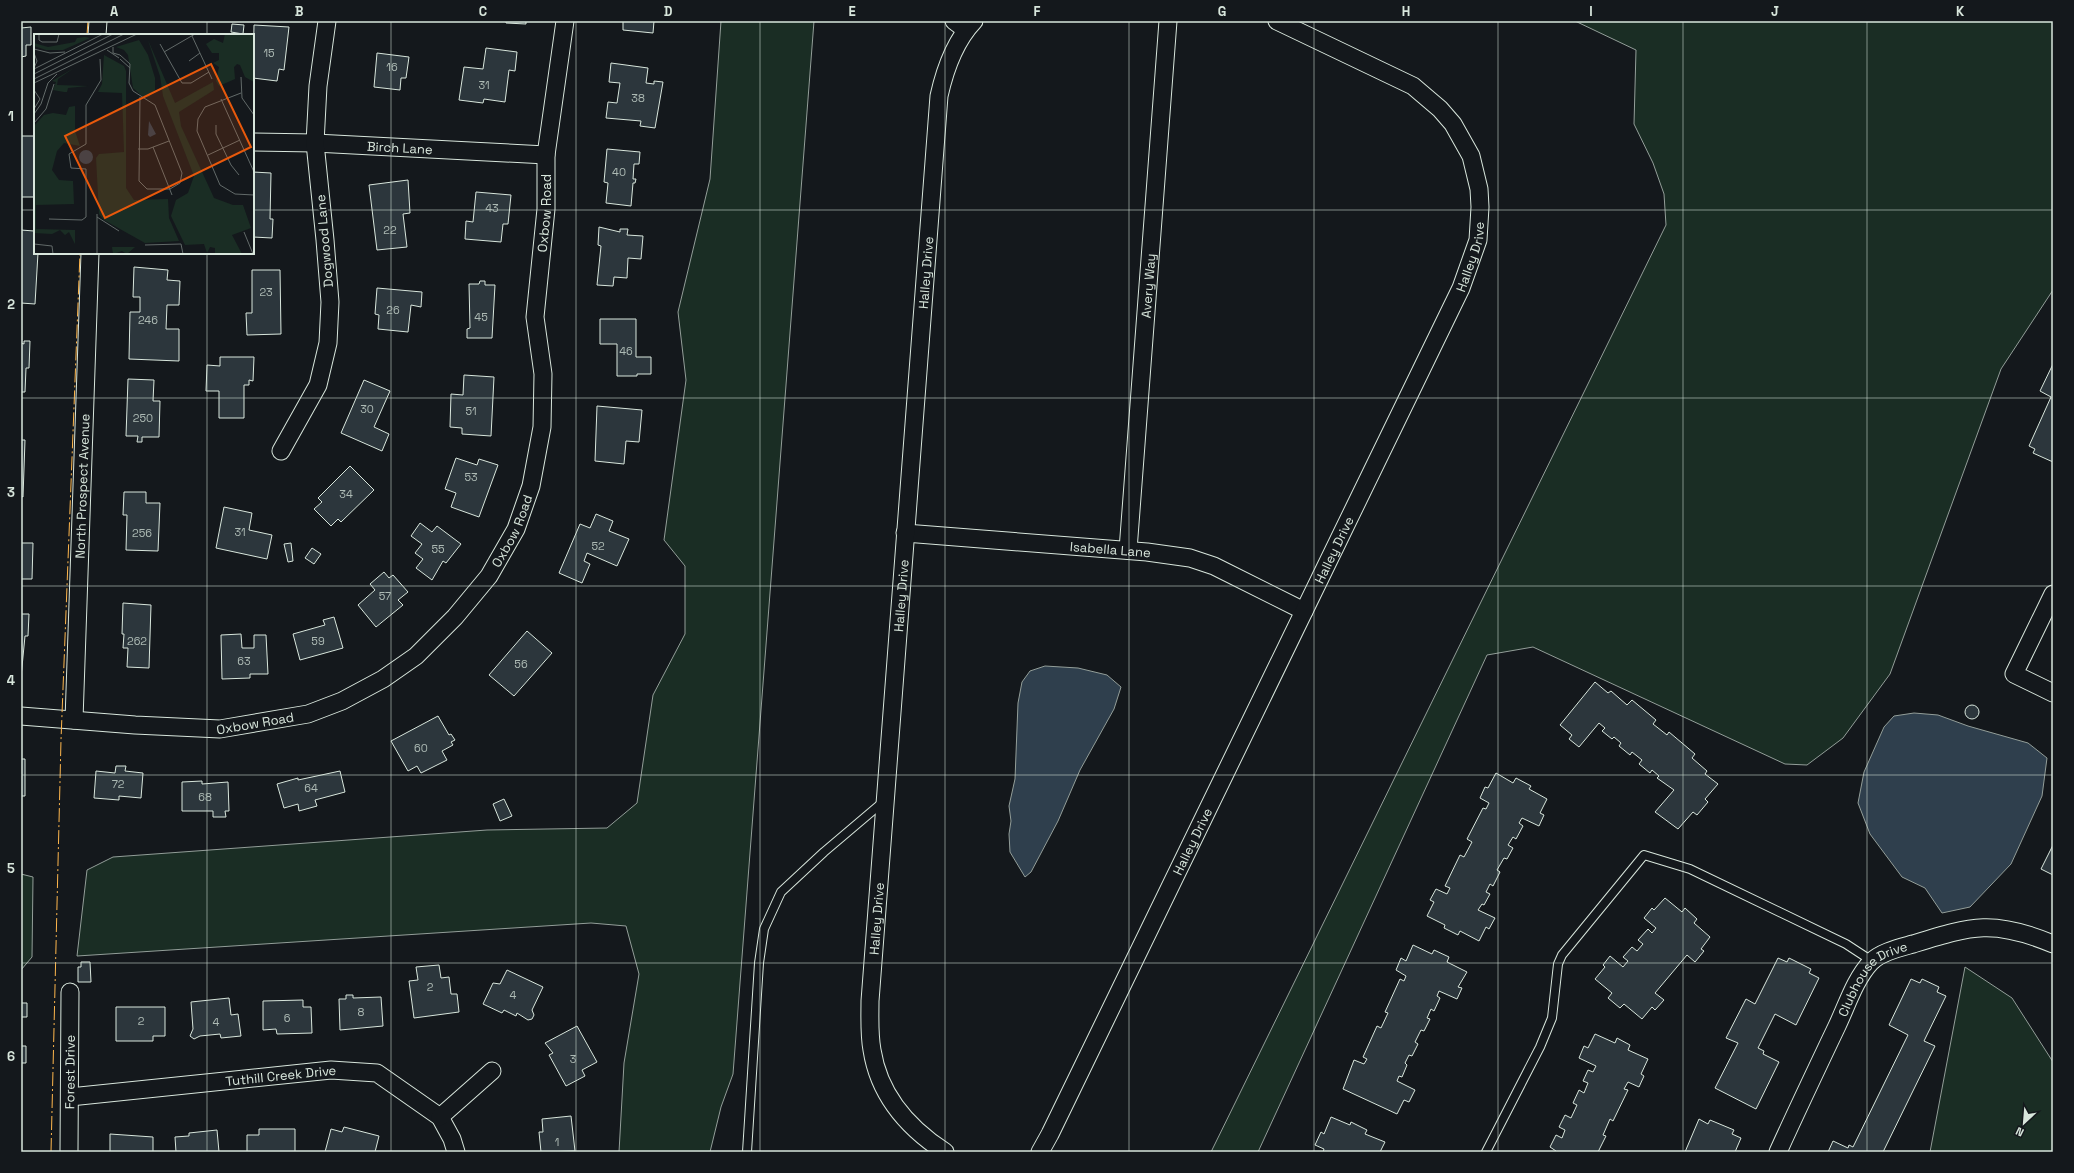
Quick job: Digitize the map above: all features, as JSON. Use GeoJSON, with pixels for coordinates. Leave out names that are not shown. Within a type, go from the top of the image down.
{"type":"FeatureCollection","features":[{"type":"Feature","properties":{"kind":"street"},"geometry":{"type":"LineString","coordinates":[[97,34],[98,21]]}},
{"type":"Feature","properties":{"kind":"street","name":"Dogwood Lane"},"geometry":{"type":"LineString","coordinates":[[281,451],[318,385],[328,343],[330,302],[326,240],[315,143],[318,86],[327,21]]}},
{"type":"Feature","properties":{"kind":"street","name":"Oxbow Road"},"geometry":{"type":"LineString","coordinates":[[21,716],[220,729],[308,714],[342,700],[383,679],[416,656],[455,617],[493,570],[516,529],[531,486],[542,427],[544,374],[535,317],[546,209],[546,155],[565,21]]}},
{"type":"Feature","properties":{"kind":"street","name":"Avery Way"},"geometry":{"type":"LineString","coordinates":[[1128,550],[1168,21]]}},
{"type":"Feature","properties":{"kind":"street","name":"Halley Drive"},"geometry":{"type":"LineString","coordinates":[[1040,1152],[1054,1127],[1468,271],[1478,240],[1480,207],[1476,173],[1462,138],[1453,124],[1427,96],[1398,78],[1277,21]]}},
{"type":"Feature","properties":{"kind":"street","name":"Halley Drive"},"geometry":{"type":"LineString","coordinates":[[945,1152],[913,1128],[898,1111],[886,1091],[877,1071],[872,1050],[870,1001],[884,801],[939,96],[950,60],[965,24]]}},
{"type":"Feature","properties":{"kind":"street","name":"Birch Lane"},"geometry":{"type":"LineString","coordinates":[[254,142],[315,143],[546,155]]}},
{"type":"Feature","properties":{"kind":"street","name":"North Prospect Avenue"},"geometry":{"type":"LineString","coordinates":[[74,720],[90,254]]}},
{"type":"Feature","properties":{"kind":"street","name":"Isabella Lane"},"geometry":{"type":"LineString","coordinates":[[905,533],[1168,554],[1214,566],[1304,611]]}},
{"type":"Feature","properties":{"kind":"street"},"geometry":{"type":"LineString","coordinates":[[2053,594],[2014,674],[2053,693]]}},
{"type":"Feature","properties":{"kind":"street","name":"Clubhouse Drive"},"geometry":{"type":"LineString","coordinates":[[1778,1152],[1854,990],[1872,961],[1884,953],[1976,927],[2017,931],[2053,944]]}},
{"type":"Feature","properties":{"kind":"street","name":"Forest Drive"},"geometry":{"type":"LineString","coordinates":[[69,1152],[70,992]]}},
{"type":"Feature","properties":{"kind":"street","name":"Tuthill Creek Drive"},"geometry":{"type":"LineString","coordinates":[[70,1097],[337,1069],[378,1073],[440,1117],[452,1139],[456,1152]]}},
{"type":"Feature","properties":{"kind":"street"},"geometry":{"type":"LineString","coordinates":[[440,1117],[492,1071]]}},
{"type":"Feature","properties":{"kind":"lane"},"geometry":{"type":"LineString","coordinates":[[747,1152],[758,963],[764,929],[781,892],[824,852],[884,801]]}},
{"type":"Feature","properties":{"kind":"lane"},"geometry":{"type":"LineString","coordinates":[[1486,1152],[1540,1046],[1552,1018],[1558,964],[1562,955],[1644,855],[1690,869],[1846,944],[1872,961]]}},
{"type":"Feature","properties":{"kind":"green space"},"geometry":{"type":"Polygon","coordinates":[[[721,21],[814,21],[733,1074],[721,1107],[710,1152],[619,1152],[624,1063],[639,974],[626,926],[591,923],[77,956],[87,870],[113,857],[487,830],[607,828],[637,803],[653,695],[685,634],[685,566],[664,540],[686,380],[678,312],[710,179],[721,21]]]}},
{"type":"Feature","properties":{"kind":"green space"},"geometry":{"type":"Polygon","coordinates":[[[1575,21],[2053,21],[2053,290],[2001,369],[1890,674],[1843,738],[1807,765],[1785,764],[1533,647],[1487,655],[1258,1152],[1211,1152],[1666,225],[1664,194],[1653,163],[1634,124],[1636,50],[1575,21]]]}},
{"type":"Feature","properties":{"kind":"green space"},"geometry":{"type":"Polygon","coordinates":[[[21,874],[33,877],[32,957],[21,970],[21,874]]]}},
{"type":"Feature","properties":{"kind":"green space"},"geometry":{"type":"Polygon","coordinates":[[[1965,967],[2012,998],[2053,1062],[2053,1152],[1930,1152],[1965,967]]]}},
{"type":"Feature","properties":{"kind":"water"},"geometry":{"type":"Polygon","coordinates":[[[1045,666],[1078,668],[1107,675],[1121,687],[1114,709],[1080,770],[1058,821],[1031,872],[1025,877],[1010,852],[1009,834],[1011,821],[1009,806],[1015,779],[1018,703],[1022,682],[1030,671],[1045,666]]]}},
{"type":"Feature","properties":{"kind":"water"},"geometry":{"type":"Polygon","coordinates":[[[1914,713],[1938,715],[1968,726],[2028,743],[2047,758],[2042,796],[2011,864],[1970,907],[1942,913],[1925,888],[1902,877],[1870,834],[1858,803],[1864,772],[1884,727],[1894,716],[1914,713]]]}},
{"type":"Feature","properties":{"kind":"building"},"geometry":{"type":"Polygon","coordinates":[[[506,21],[526,21],[526,24],[506,23],[506,21]]]}},
{"type":"Feature","properties":{"kind":"building"},"geometry":{"type":"Polygon","coordinates":[[[623,21],[654,21],[653,33],[623,30],[623,21]]]}},
{"type":"Feature","properties":{"kind":"building"},"geometry":{"type":"Polygon","coordinates":[[[232,24],[244,25],[243,34],[231,32],[232,24]]]}},
{"type":"Feature","properties":{"kind":"building"},"geometry":{"type":"Polygon","coordinates":[[[254,25],[289,27],[284,70],[279,69],[277,81],[254,78],[254,25]]]}},
{"type":"Feature","properties":{"kind":"building"},"geometry":{"type":"Polygon","coordinates":[[[31,27],[31,45],[26,45],[26,56],[21,57],[21,28],[31,27]]]}},
{"type":"Feature","properties":{"kind":"building"},"geometry":{"type":"Polygon","coordinates":[[[486,48],[517,52],[515,71],[509,70],[505,102],[484,99],[483,103],[459,100],[464,67],[483,69],[486,48]]]}},
{"type":"Feature","properties":{"kind":"building"},"geometry":{"type":"Polygon","coordinates":[[[377,53],[409,57],[406,78],[401,78],[400,90],[374,87],[377,53]]]}},
{"type":"Feature","properties":{"kind":"building"},"geometry":{"type":"Polygon","coordinates":[[[611,63],[648,68],[646,83],[654,84],[654,81],[663,82],[655,128],[640,126],[641,121],[606,118],[608,102],[617,103],[620,83],[609,82],[611,63]]]}},
{"type":"Feature","properties":{"kind":"building"},"geometry":{"type":"Polygon","coordinates":[[[21,136],[34,136],[34,197],[21,197],[21,136]]]}},
{"type":"Feature","properties":{"kind":"building"},"geometry":{"type":"Polygon","coordinates":[[[607,149],[640,152],[639,164],[634,164],[633,179],[636,179],[635,183],[633,183],[631,206],[606,203],[608,183],[604,182],[607,149]]]}},
{"type":"Feature","properties":{"kind":"building"},"geometry":{"type":"Polygon","coordinates":[[[254,172],[271,173],[270,219],[273,219],[272,238],[254,237],[254,172]]]}},
{"type":"Feature","properties":{"kind":"building"},"geometry":{"type":"Polygon","coordinates":[[[408,180],[410,213],[403,214],[407,247],[377,250],[369,185],[408,180]]]}},
{"type":"Feature","properties":{"kind":"building"},"geometry":{"type":"Polygon","coordinates":[[[476,192],[511,195],[508,224],[503,224],[501,242],[465,239],[466,221],[473,222],[476,192]]]}},
{"type":"Feature","properties":{"kind":"building"},"geometry":{"type":"Polygon","coordinates":[[[599,227],[620,232],[620,229],[628,229],[627,235],[643,236],[641,259],[628,258],[627,278],[614,277],[613,286],[597,285],[601,246],[598,245],[599,227]]]}},
{"type":"Feature","properties":{"kind":"building"},"geometry":{"type":"Polygon","coordinates":[[[21,230],[34,231],[34,254],[38,254],[35,304],[21,303],[21,230]]]}},
{"type":"Feature","properties":{"kind":"building"},"geometry":{"type":"Polygon","coordinates":[[[134,267],[168,270],[167,280],[180,281],[179,305],[167,305],[166,329],[179,329],[179,361],[129,359],[130,312],[140,312],[140,297],[133,297],[134,267]]]}},
{"type":"Feature","properties":{"kind":"building"},"geometry":{"type":"Polygon","coordinates":[[[252,270],[280,270],[281,334],[247,335],[246,313],[252,313],[252,270]]]}},
{"type":"Feature","properties":{"kind":"building"},"geometry":{"type":"Polygon","coordinates":[[[480,281],[485,281],[485,285],[495,285],[492,338],[467,338],[467,329],[470,328],[469,284],[479,284],[480,281]]]}},
{"type":"Feature","properties":{"kind":"building"},"geometry":{"type":"Polygon","coordinates":[[[377,288],[422,292],[421,307],[411,305],[408,332],[378,329],[379,315],[375,314],[377,288]]]}},
{"type":"Feature","properties":{"kind":"building"},"geometry":{"type":"Polygon","coordinates":[[[600,319],[636,319],[636,357],[651,357],[651,374],[617,376],[617,344],[600,344],[600,319]]]}},
{"type":"Feature","properties":{"kind":"building"},"geometry":{"type":"Polygon","coordinates":[[[24,341],[30,341],[29,368],[26,368],[25,392],[21,392],[21,343],[24,344],[24,341]]]}},
{"type":"Feature","properties":{"kind":"building"},"geometry":{"type":"Polygon","coordinates":[[[220,357],[254,357],[253,381],[249,380],[249,385],[244,385],[244,418],[219,418],[219,391],[206,391],[207,365],[220,366],[220,357]]]}},
{"type":"Feature","properties":{"kind":"building"},"geometry":{"type":"Polygon","coordinates":[[[2053,364],[2053,462],[2033,453],[2035,449],[2029,446],[2051,397],[2040,391],[2053,364]]]}},
{"type":"Feature","properties":{"kind":"building"},"geometry":{"type":"Polygon","coordinates":[[[464,375],[494,377],[491,436],[462,434],[462,428],[450,427],[451,394],[463,395],[464,375]]]}},
{"type":"Feature","properties":{"kind":"building"},"geometry":{"type":"Polygon","coordinates":[[[128,379],[154,380],[153,401],[160,401],[159,437],[142,437],[142,442],[137,442],[138,436],[126,436],[128,379]]]}},
{"type":"Feature","properties":{"kind":"building"},"geometry":{"type":"Polygon","coordinates":[[[364,380],[390,391],[374,427],[389,434],[382,451],[341,433],[364,380]]]}},
{"type":"Feature","properties":{"kind":"building"},"geometry":{"type":"Polygon","coordinates":[[[597,406],[642,410],[639,442],[626,441],[624,464],[595,461],[597,406]]]}},
{"type":"Feature","properties":{"kind":"building"},"geometry":{"type":"Polygon","coordinates":[[[21,440],[25,440],[23,497],[21,496],[21,440]]]}},
{"type":"Feature","properties":{"kind":"building"},"geometry":{"type":"Polygon","coordinates":[[[456,458],[477,465],[479,459],[498,465],[479,517],[451,507],[456,493],[445,489],[456,458]]]}},
{"type":"Feature","properties":{"kind":"building"},"geometry":{"type":"Polygon","coordinates":[[[350,466],[374,490],[341,522],[338,519],[331,526],[314,509],[322,502],[318,498],[350,466]]]}},
{"type":"Feature","properties":{"kind":"building"},"geometry":{"type":"Polygon","coordinates":[[[124,492],[146,492],[146,503],[160,503],[158,551],[126,550],[127,515],[123,515],[124,492]]]}},
{"type":"Feature","properties":{"kind":"building"},"geometry":{"type":"Polygon","coordinates":[[[224,507],[252,513],[249,530],[272,535],[267,559],[216,548],[224,507]]]}},
{"type":"Feature","properties":{"kind":"building"},"geometry":{"type":"Polygon","coordinates":[[[596,514],[613,521],[609,531],[629,539],[617,566],[587,553],[584,561],[590,564],[582,583],[559,573],[580,524],[590,528],[596,514]]]}},
{"type":"Feature","properties":{"kind":"building"},"geometry":{"type":"Polygon","coordinates":[[[420,523],[432,532],[437,526],[461,544],[446,563],[443,561],[432,580],[416,568],[423,559],[415,553],[422,544],[411,536],[420,523]]]}},
{"type":"Feature","properties":{"kind":"building"},"geometry":{"type":"Polygon","coordinates":[[[21,543],[33,543],[32,579],[21,579],[21,543]]]}},
{"type":"Feature","properties":{"kind":"building"},"geometry":{"type":"Polygon","coordinates":[[[291,543],[293,561],[288,562],[284,544],[291,543]]]}},
{"type":"Feature","properties":{"kind":"building"},"geometry":{"type":"Polygon","coordinates":[[[312,548],[321,554],[314,564],[305,558],[312,548]]]}},
{"type":"Feature","properties":{"kind":"building"},"geometry":{"type":"Polygon","coordinates":[[[384,572],[389,578],[393,575],[408,592],[398,600],[403,605],[376,627],[358,605],[375,590],[370,584],[384,572]]]}},
{"type":"Feature","properties":{"kind":"building"},"geometry":{"type":"Polygon","coordinates":[[[123,603],[151,605],[149,668],[127,667],[128,648],[123,648],[124,634],[122,634],[123,603]]]}},
{"type":"Feature","properties":{"kind":"building"},"geometry":{"type":"Polygon","coordinates":[[[21,614],[29,614],[28,636],[25,636],[21,677],[21,614]]]}},
{"type":"Feature","properties":{"kind":"building"},"geometry":{"type":"Polygon","coordinates":[[[334,617],[343,648],[300,660],[293,634],[325,625],[323,620],[334,617]]]}},
{"type":"Feature","properties":{"kind":"building"},"geometry":{"type":"Polygon","coordinates":[[[527,631],[552,653],[514,696],[489,675],[527,631]]]}},
{"type":"Feature","properties":{"kind":"building"},"geometry":{"type":"Polygon","coordinates":[[[241,634],[242,648],[254,648],[254,635],[266,635],[268,674],[250,674],[250,678],[222,679],[221,635],[241,634]]]}},
{"type":"Feature","properties":{"kind":"building"},"geometry":{"type":"Polygon","coordinates":[[[1595,682],[1608,693],[1611,691],[1627,705],[1632,700],[1656,720],[1653,724],[1667,735],[1669,732],[1695,754],[1692,758],[1707,771],[1705,774],[1718,784],[1705,799],[1708,802],[1697,815],[1693,812],[1678,829],[1655,812],[1674,790],[1657,778],[1659,776],[1652,770],[1650,773],[1639,764],[1642,760],[1632,752],[1630,755],[1619,746],[1621,743],[1614,737],[1612,739],[1602,731],[1605,728],[1599,723],[1579,747],[1569,739],[1572,735],[1560,725],[1595,682]]]}},
{"type":"Feature","properties":{"kind":"building"},"geometry":{"type":"Polygon","coordinates":[[[1972,705],[1977,707],[1979,712],[1977,717],[1972,719],[1967,717],[1965,712],[1967,707],[1972,705]]]}},
{"type":"Feature","properties":{"kind":"building"},"geometry":{"type":"Polygon","coordinates":[[[438,716],[449,735],[451,734],[455,740],[451,742],[453,745],[442,751],[447,760],[421,773],[417,766],[408,771],[391,741],[438,716]]]}},
{"type":"Feature","properties":{"kind":"building"},"geometry":{"type":"Polygon","coordinates":[[[21,759],[25,759],[25,796],[21,796],[21,759]]]}},
{"type":"Feature","properties":{"kind":"building"},"geometry":{"type":"Polygon","coordinates":[[[116,766],[126,766],[125,771],[143,773],[141,798],[119,796],[119,800],[94,798],[96,771],[115,773],[116,766]]]}},
{"type":"Feature","properties":{"kind":"building"},"geometry":{"type":"Polygon","coordinates":[[[340,771],[345,792],[315,800],[317,806],[299,811],[298,804],[284,808],[277,784],[298,778],[298,780],[340,771]]]}},
{"type":"Feature","properties":{"kind":"building"},"geometry":{"type":"Polygon","coordinates":[[[1496,773],[1513,783],[1516,778],[1531,786],[1529,789],[1547,799],[1540,813],[1544,815],[1539,826],[1522,818],[1519,823],[1523,826],[1516,839],[1513,837],[1508,845],[1513,848],[1507,859],[1504,858],[1497,870],[1500,872],[1493,886],[1490,884],[1486,892],[1490,894],[1484,905],[1482,904],[1478,910],[1495,918],[1489,929],[1486,927],[1479,941],[1460,931],[1458,935],[1444,928],[1445,925],[1427,916],[1434,902],[1430,900],[1436,889],[1447,894],[1450,888],[1445,886],[1460,855],[1464,857],[1472,842],[1467,839],[1483,808],[1486,809],[1489,803],[1480,798],[1485,787],[1488,788],[1496,773]]]}},
{"type":"Feature","properties":{"kind":"building"},"geometry":{"type":"Polygon","coordinates":[[[202,781],[202,784],[228,782],[229,811],[225,811],[226,817],[213,817],[213,811],[182,811],[182,782],[202,781]]]}},
{"type":"Feature","properties":{"kind":"building"},"geometry":{"type":"Polygon","coordinates":[[[504,799],[512,816],[500,821],[493,804],[504,799]]]}},
{"type":"Feature","properties":{"kind":"building"},"geometry":{"type":"Polygon","coordinates":[[[2053,845],[2053,875],[2041,869],[2053,845]]]}},
{"type":"Feature","properties":{"kind":"building"},"geometry":{"type":"Polygon","coordinates":[[[1665,898],[1682,912],[1685,908],[1697,919],[1694,923],[1710,937],[1701,949],[1704,951],[1695,962],[1687,955],[1655,993],[1664,1000],[1655,1010],[1652,1007],[1642,1019],[1624,1004],[1620,1008],[1608,998],[1612,993],[1595,979],[1605,967],[1603,965],[1610,956],[1623,967],[1628,961],[1623,957],[1632,947],[1637,951],[1643,944],[1638,940],[1648,929],[1652,933],[1656,928],[1644,918],[1652,908],[1654,910],[1665,898]]]}},
{"type":"Feature","properties":{"kind":"building"},"geometry":{"type":"Polygon","coordinates":[[[1413,945],[1432,954],[1434,950],[1449,957],[1447,962],[1467,972],[1458,987],[1462,988],[1457,999],[1439,991],[1437,996],[1440,998],[1434,1011],[1431,1009],[1427,1018],[1430,1019],[1424,1031],[1421,1030],[1415,1042],[1418,1044],[1412,1056],[1409,1055],[1405,1063],[1407,1065],[1402,1077],[1399,1076],[1397,1081],[1415,1090],[1409,1102],[1404,1100],[1397,1114],[1343,1089],[1354,1060],[1364,1064],[1367,1059],[1363,1057],[1377,1026],[1381,1028],[1388,1013],[1385,1012],[1400,979],[1404,981],[1406,976],[1396,970],[1401,958],[1406,961],[1413,945]]]}},
{"type":"Feature","properties":{"kind":"building"},"geometry":{"type":"Polygon","coordinates":[[[1778,958],[1787,962],[1789,958],[1811,969],[1809,973],[1819,978],[1796,1025],[1775,1014],[1758,1048],[1764,1051],[1763,1054],[1779,1062],[1756,1109],[1715,1088],[1738,1043],[1726,1038],[1746,999],[1755,1004],[1778,958]]]}},
{"type":"Feature","properties":{"kind":"building"},"geometry":{"type":"Polygon","coordinates":[[[81,962],[90,962],[91,982],[78,982],[78,967],[81,967],[81,962]]]}},
{"type":"Feature","properties":{"kind":"building"},"geometry":{"type":"Polygon","coordinates":[[[439,965],[441,978],[449,977],[451,994],[457,994],[459,1012],[414,1018],[409,981],[418,980],[416,967],[439,965]]]}},
{"type":"Feature","properties":{"kind":"building"},"geometry":{"type":"Polygon","coordinates":[[[507,970],[543,987],[532,1010],[534,1015],[532,1019],[528,1020],[517,1013],[516,1016],[504,1010],[502,1013],[483,1004],[493,983],[500,984],[507,970]]]}},
{"type":"Feature","properties":{"kind":"building"},"geometry":{"type":"Polygon","coordinates":[[[1911,979],[1920,983],[1922,979],[1939,987],[1937,992],[1946,996],[1924,1041],[1935,1046],[1883,1152],[1828,1152],[1833,1141],[1848,1148],[1849,1145],[1853,1147],[1908,1035],[1889,1025],[1911,979]]]}},
{"type":"Feature","properties":{"kind":"building"},"geometry":{"type":"Polygon","coordinates":[[[346,995],[353,995],[353,998],[381,997],[383,1026],[340,1030],[339,999],[346,999],[346,995]]]}},
{"type":"Feature","properties":{"kind":"building"},"geometry":{"type":"Polygon","coordinates":[[[229,998],[231,1015],[238,1014],[241,1036],[221,1038],[220,1034],[200,1036],[194,1039],[190,1036],[193,1029],[191,1002],[229,998]]]}},
{"type":"Feature","properties":{"kind":"building"},"geometry":{"type":"Polygon","coordinates":[[[303,1000],[303,1007],[311,1007],[312,1033],[277,1034],[276,1029],[263,1030],[263,1001],[303,1000]]]}},
{"type":"Feature","properties":{"kind":"building"},"geometry":{"type":"Polygon","coordinates":[[[21,1003],[27,1003],[27,1017],[21,1017],[21,1003]]]}},
{"type":"Feature","properties":{"kind":"building"},"geometry":{"type":"Polygon","coordinates":[[[116,1007],[165,1007],[165,1036],[153,1036],[153,1041],[116,1041],[116,1007]]]}},
{"type":"Feature","properties":{"kind":"building"},"geometry":{"type":"Polygon","coordinates":[[[577,1026],[597,1062],[582,1070],[585,1076],[566,1086],[549,1055],[553,1053],[545,1043],[577,1026]]]}},
{"type":"Feature","properties":{"kind":"building"},"geometry":{"type":"Polygon","coordinates":[[[1595,1034],[1615,1043],[1617,1038],[1630,1045],[1628,1050],[1648,1059],[1641,1074],[1644,1076],[1639,1087],[1628,1082],[1624,1089],[1628,1090],[1613,1121],[1610,1119],[1603,1135],[1606,1136],[1598,1152],[1556,1152],[1550,1147],[1556,1135],[1562,1138],[1565,1130],[1559,1127],[1565,1115],[1571,1118],[1577,1105],[1573,1103],[1579,1090],[1584,1093],[1588,1083],[1583,1081],[1588,1070],[1593,1072],[1596,1066],[1579,1058],[1584,1046],[1588,1048],[1595,1034]]]}},
{"type":"Feature","properties":{"kind":"building"},"geometry":{"type":"Polygon","coordinates":[[[21,1046],[26,1046],[26,1063],[21,1063],[21,1046]]]}},
{"type":"Feature","properties":{"kind":"building"},"geometry":{"type":"Polygon","coordinates":[[[571,1116],[575,1151],[541,1152],[539,1132],[543,1132],[542,1119],[571,1116]]]}},
{"type":"Feature","properties":{"kind":"building"},"geometry":{"type":"Polygon","coordinates":[[[1331,1117],[1350,1125],[1351,1122],[1367,1130],[1365,1134],[1385,1142],[1380,1152],[1323,1152],[1324,1149],[1315,1145],[1321,1132],[1324,1134],[1331,1117]]]}},
{"type":"Feature","properties":{"kind":"building"},"geometry":{"type":"Polygon","coordinates":[[[1699,1119],[1708,1124],[1710,1120],[1734,1130],[1732,1134],[1741,1138],[1735,1152],[1685,1152],[1699,1119]]]}},
{"type":"Feature","properties":{"kind":"building"},"geometry":{"type":"Polygon","coordinates":[[[344,1127],[379,1136],[375,1152],[325,1152],[331,1129],[342,1132],[344,1127]]]}},
{"type":"Feature","properties":{"kind":"building"},"geometry":{"type":"Polygon","coordinates":[[[259,1129],[295,1129],[295,1152],[247,1152],[247,1135],[259,1135],[259,1129]]]}},
{"type":"Feature","properties":{"kind":"building"},"geometry":{"type":"Polygon","coordinates":[[[217,1130],[219,1152],[176,1152],[175,1137],[189,1136],[189,1133],[217,1130]]]}},
{"type":"Feature","properties":{"kind":"building"},"geometry":{"type":"Polygon","coordinates":[[[110,1134],[153,1137],[153,1152],[110,1152],[110,1134]]]}},
{"type":"Feature","properties":{"kind":"power"},"geometry":{"type":"LineString","coordinates":[[87,34],[88,21]]}},
{"type":"Feature","properties":{"kind":"power"},"geometry":{"type":"LineString","coordinates":[[51,1152],[61,740],[80,254]]}}]}
